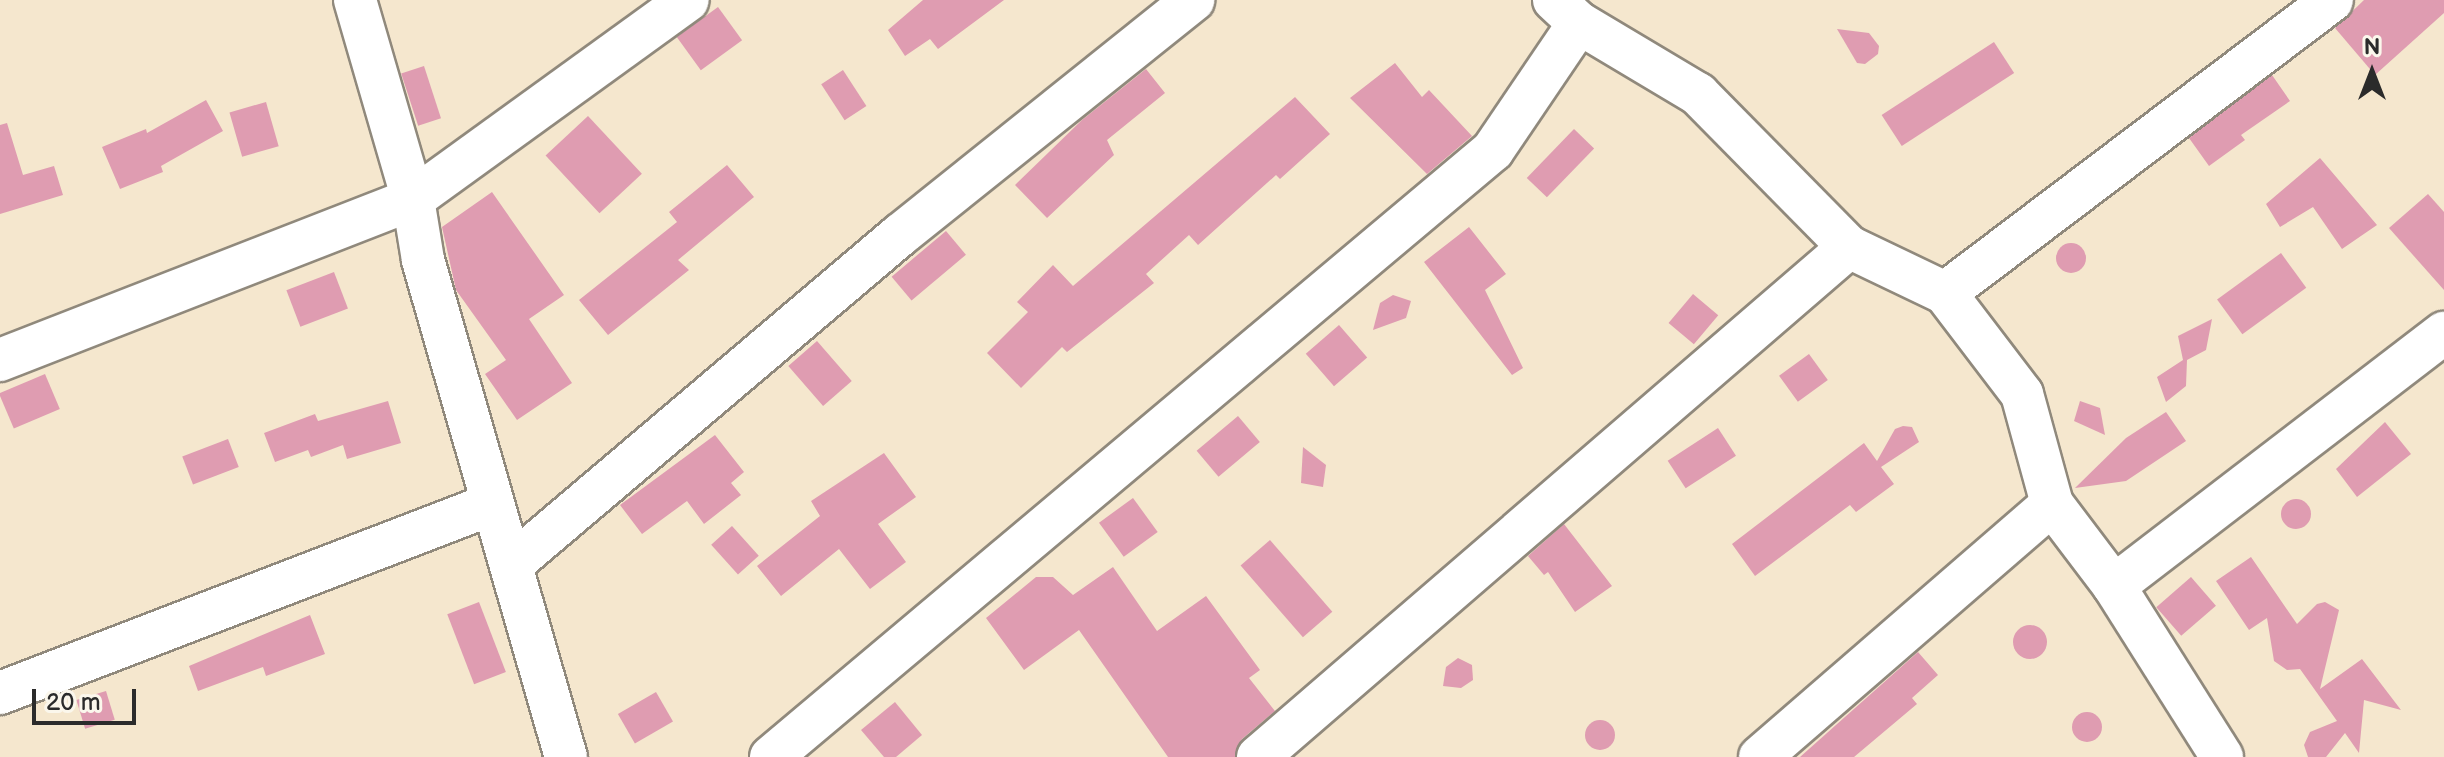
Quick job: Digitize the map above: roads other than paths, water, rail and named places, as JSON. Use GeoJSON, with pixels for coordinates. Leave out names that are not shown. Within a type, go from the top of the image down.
{"type":"FeatureCollection","features":[{"type":"Feature","properties":{"kind":"street"},"geometry":{"type":"LineString","coordinates":[[355,0],[413,199],[423,260],[566,757]]}},
{"type":"Feature","properties":{"kind":"street"},"geometry":{"type":"LineString","coordinates":[[0,360],[413,199],[688,0]]}},
{"type":"Feature","properties":{"kind":"street"},"geometry":{"type":"LineString","coordinates":[[512,564],[900,235],[1193,0]]}},
{"type":"Feature","properties":{"kind":"street"},"geometry":{"type":"LineString","coordinates":[[1945,293],[2332,0]]}},
{"type":"Feature","properties":{"kind":"street"},"geometry":{"type":"LineString","coordinates":[[771,757],[1493,150],[1566,11],[1698,94],[1849,247],[1945,293],[2022,394],[2052,504],[2114,586],[2222,757]]}},
{"type":"Feature","properties":{"kind":"street"},"geometry":{"type":"LineString","coordinates":[[1258,757],[1849,247]]}},
{"type":"Feature","properties":{"kind":"street"},"geometry":{"type":"LineString","coordinates":[[2114,586],[2444,333]]}},
{"type":"Feature","properties":{"kind":"street"},"geometry":{"type":"LineString","coordinates":[[0,693],[492,504]]}},
{"type":"Feature","properties":{"kind":"street"},"geometry":{"type":"LineString","coordinates":[[1760,757],[2052,504]]}}]}
